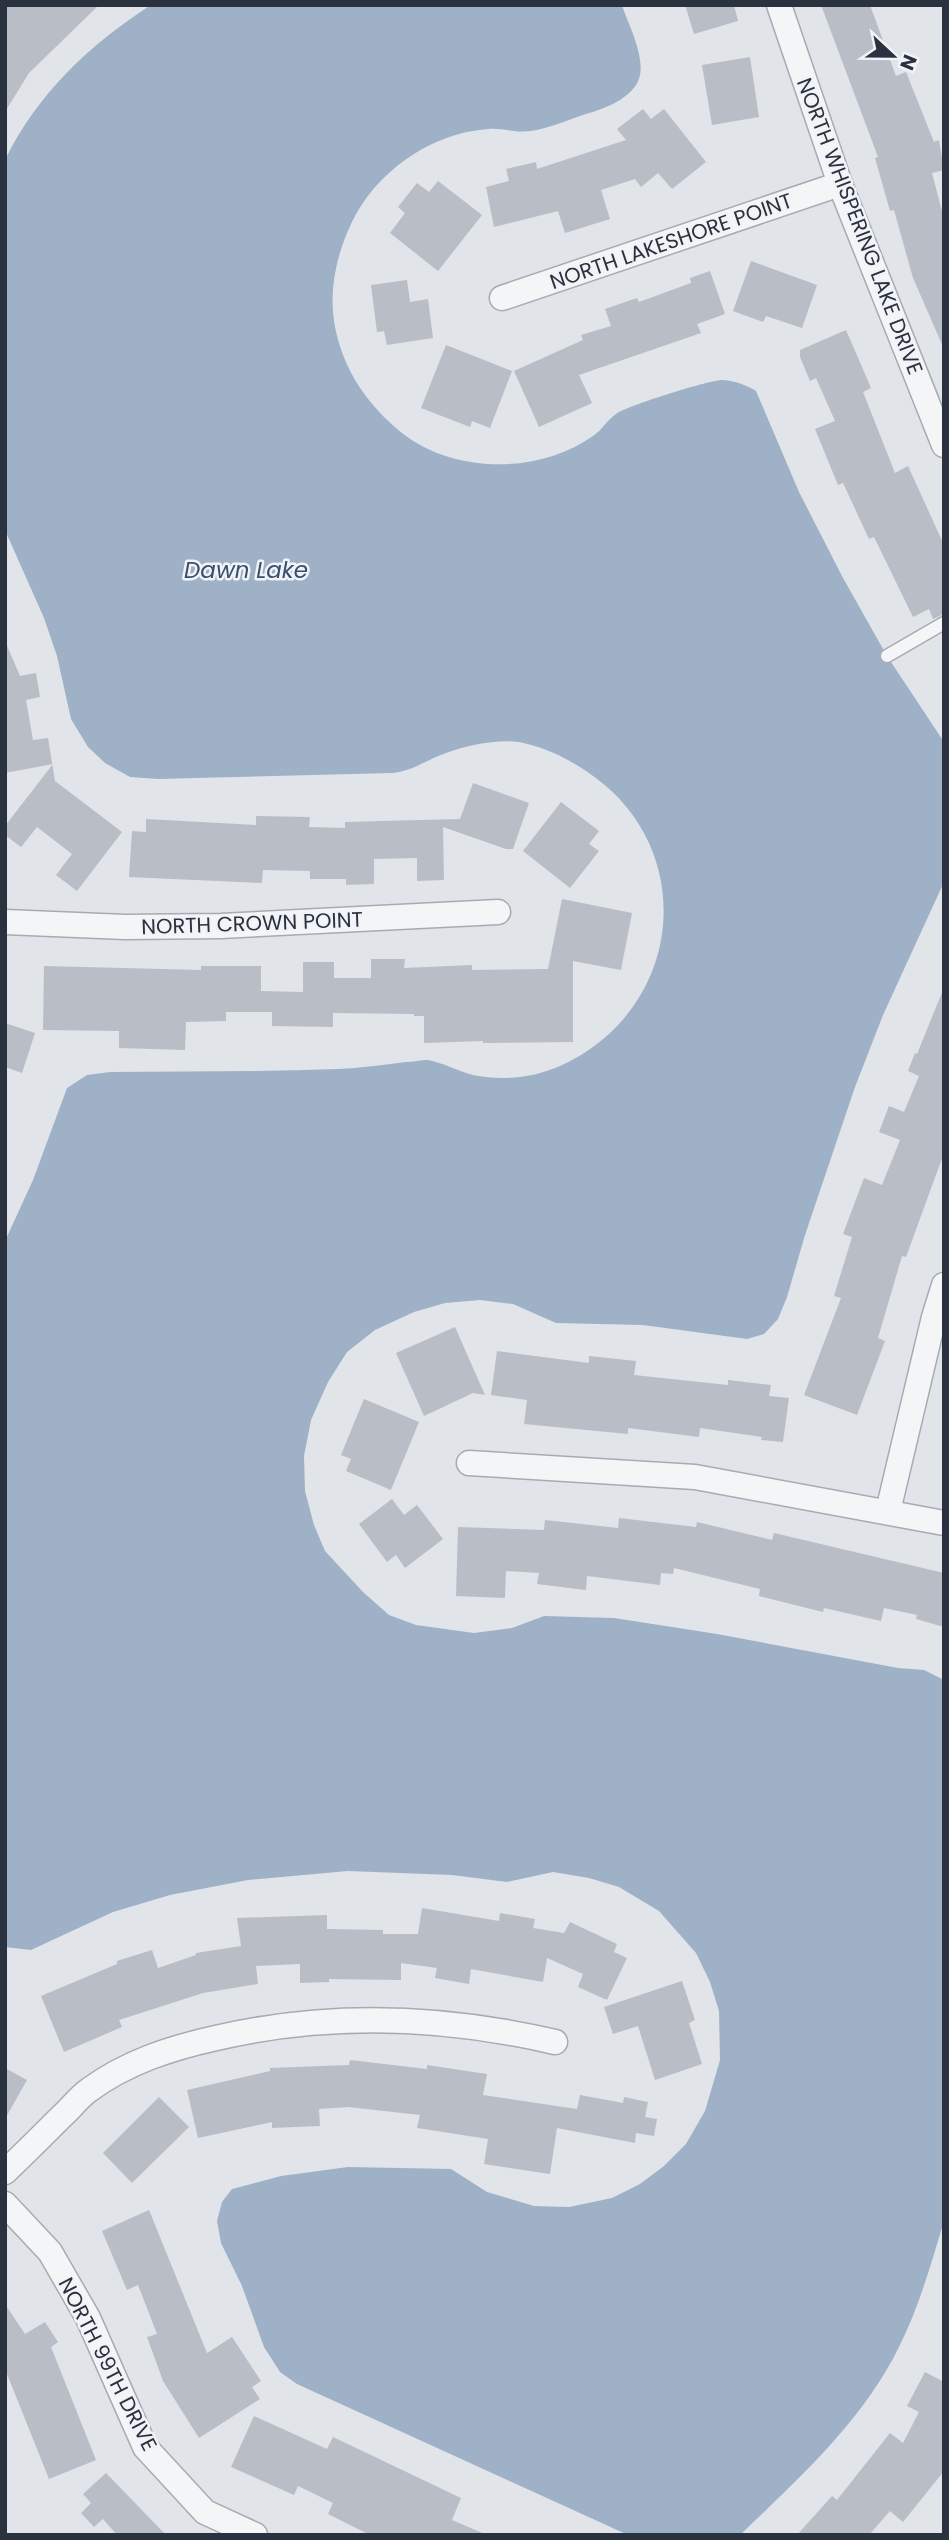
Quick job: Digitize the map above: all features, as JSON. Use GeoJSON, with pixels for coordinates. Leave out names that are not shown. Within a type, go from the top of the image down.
{"type":"FeatureCollection","features":[{"type":"Feature","properties":{"kind":"street","name":"NORTH WHISPERING LAKE DRIVE"},"geometry":{"type":"LineString","coordinates":[[779,5],[840,184],[944,445]]}},
{"type":"Feature","properties":{"kind":"street","name":"NORTH LAKESHORE POINT"},"geometry":{"type":"LineString","coordinates":[[502,298],[840,184]]}},
{"type":"Feature","properties":{"kind":"street","name":"NORTH CROWN POINT"},"geometry":{"type":"LineString","coordinates":[[5,922],[125,927],[221,926],[498,912]]}},
{"type":"Feature","properties":{"kind":"street"},"geometry":{"type":"LineString","coordinates":[[888,1511],[944,1285]]}},
{"type":"Feature","properties":{"kind":"street"},"geometry":{"type":"LineString","coordinates":[[469,1464],[695,1477],[944,1523]]}},
{"type":"Feature","properties":{"kind":"street"},"geometry":{"type":"LineString","coordinates":[[5,2172],[87,2091],[120,2071],[175,2047],[247,2031],[318,2021],[367,2020],[449,2023],[509,2031],[555,2042]]}},
{"type":"Feature","properties":{"kind":"street","name":"NORTH 99TH DRIVE"},"geometry":{"type":"LineString","coordinates":[[5,2204],[50,2252],[88,2318],[145,2447],[205,2512],[255,2535]]}},
{"type":"Feature","properties":{"kind":"lane"},"geometry":{"type":"LineString","coordinates":[[887,656],[944,623]]}},
{"type":"Feature","properties":{"kind":"water","name":"Dawn Lake"},"geometry":{"type":"Polygon","coordinates":[[[151,5],[622,5],[637,45],[641,67],[636,85],[626,96],[600,110],[538,130],[488,129],[446,138],[426,147],[390,172],[361,205],[346,235],[333,284],[334,321],[348,367],[373,405],[396,428],[417,443],[466,461],[493,464],[545,458],[570,449],[593,436],[623,410],[700,385],[726,380],[756,391],[799,492],[843,578],[887,656],[944,742],[944,882],[883,1015],[855,1087],[778,1319],[764,1334],[747,1339],[643,1325],[556,1323],[513,1304],[480,1300],[445,1303],[414,1312],[375,1330],[347,1352],[328,1382],[311,1420],[304,1456],[305,1491],[314,1525],[325,1551],[363,1592],[389,1615],[416,1625],[474,1633],[512,1628],[544,1616],[614,1618],[717,1634],[898,1668],[924,1670],[944,1680],[944,2221],[913,2316],[884,2374],[867,2400],[828,2448],[740,2535],[628,2535],[297,2384],[280,2372],[264,2347],[242,2286],[221,2243],[217,2221],[222,2202],[232,2189],[281,2176],[348,2167],[451,2169],[487,2192],[534,2206],[569,2207],[612,2198],[640,2184],[664,2166],[686,2144],[705,2111],[720,2060],[719,2011],[710,1982],[696,1953],[659,1911],[619,1887],[589,1878],[553,1872],[507,1882],[452,1875],[348,1871],[248,1880],[170,1895],[113,1912],[31,1950],[5,1947],[5,1241],[33,1180],[67,1088],[87,1075],[110,1072],[338,1069],[427,1060],[484,1077],[517,1077],[539,1073],[560,1066],[602,1040],[633,1007],[653,968],[663,926],[661,883],[648,841],[623,803],[586,771],[537,747],[511,741],[482,743],[454,750],[413,768],[392,773],[158,779],[130,777],[105,763],[88,747],[71,719],[57,656],[44,618],[5,530],[5,160],[33,113],[67,72],[107,36],[151,5]]]}},
{"type":"Feature","properties":{"kind":"building"},"geometry":{"type":"Polygon","coordinates":[[[5,5],[99,5],[29,73],[5,112],[5,5]]]}},
{"type":"Feature","properties":{"kind":"building"},"geometry":{"type":"Polygon","coordinates":[[[685,5],[734,5],[738,21],[694,34],[685,5]]]}},
{"type":"Feature","properties":{"kind":"building"},"geometry":{"type":"Polygon","coordinates":[[[821,5],[870,5],[896,76],[906,72],[934,142],[939,140],[944,170],[932,173],[944,219],[944,349],[913,278],[894,210],[890,211],[875,158],[878,157],[821,5]]]}},
{"type":"Feature","properties":{"kind":"building"},"geometry":{"type":"Polygon","coordinates":[[[750,57],[759,117],[712,125],[702,65],[750,57]]]}},
{"type":"Feature","properties":{"kind":"building"},"geometry":{"type":"Polygon","coordinates":[[[643,109],[651,119],[664,109],[706,162],[672,189],[658,173],[641,187],[635,179],[601,190],[610,219],[565,233],[558,211],[494,227],[486,187],[509,181],[506,169],[536,162],[537,169],[626,140],[617,129],[643,109]]]}},
{"type":"Feature","properties":{"kind":"building"},"geometry":{"type":"Polygon","coordinates":[[[438,181],[482,215],[438,271],[390,233],[405,213],[398,207],[417,183],[429,192],[438,181]]]}},
{"type":"Feature","properties":{"kind":"building"},"geometry":{"type":"Polygon","coordinates":[[[751,261],[817,285],[802,328],[766,316],[763,322],[733,311],[751,261]]]}},
{"type":"Feature","properties":{"kind":"building"},"geometry":{"type":"Polygon","coordinates":[[[710,271],[725,314],[697,324],[701,333],[579,375],[592,403],[539,427],[514,371],[583,340],[581,335],[611,326],[605,309],[637,298],[639,302],[691,283],[690,278],[710,271]]]}},
{"type":"Feature","properties":{"kind":"building"},"geometry":{"type":"Polygon","coordinates":[[[407,280],[410,302],[428,299],[433,338],[387,345],[384,331],[377,332],[371,285],[407,280]]]}},
{"type":"Feature","properties":{"kind":"building"},"geometry":{"type":"Polygon","coordinates":[[[846,330],[871,388],[863,392],[895,473],[908,466],[944,545],[944,614],[933,619],[929,609],[913,617],[874,537],[869,539],[843,483],[838,485],[815,429],[835,421],[816,378],[810,381],[800,357],[800,350],[846,330]]]}},
{"type":"Feature","properties":{"kind":"building"},"geometry":{"type":"Polygon","coordinates":[[[446,345],[512,371],[490,428],[472,421],[470,427],[421,408],[446,345]]]}},
{"type":"Feature","properties":{"kind":"building"},"geometry":{"type":"Polygon","coordinates":[[[5,641],[20,676],[36,673],[40,697],[26,700],[33,740],[48,738],[52,764],[5,773],[5,641]]]}},
{"type":"Feature","properties":{"kind":"building"},"geometry":{"type":"Polygon","coordinates":[[[52,765],[55,781],[122,832],[77,891],[56,875],[72,854],[37,827],[21,847],[5,835],[5,826],[52,765]]]}},
{"type":"Feature","properties":{"kind":"building"},"geometry":{"type":"Polygon","coordinates":[[[473,783],[529,803],[513,849],[443,827],[444,880],[417,881],[417,858],[374,859],[374,884],[346,885],[346,879],[310,879],[310,871],[263,870],[262,883],[129,877],[132,831],[146,832],[146,819],[256,825],[256,816],[310,817],[309,827],[345,828],[345,822],[460,819],[473,783]]]}},
{"type":"Feature","properties":{"kind":"building"},"geometry":{"type":"Polygon","coordinates":[[[561,802],[599,831],[589,844],[599,851],[570,888],[523,851],[561,802]]]}},
{"type":"Feature","properties":{"kind":"building"},"geometry":{"type":"Polygon","coordinates":[[[562,899],[632,913],[621,970],[573,961],[573,1042],[424,1043],[424,1016],[414,1014],[333,1013],[333,1027],[272,1026],[272,1012],[226,1012],[226,1021],[186,1022],[185,1050],[119,1048],[119,1031],[43,1030],[44,966],[201,970],[201,966],[261,966],[261,991],[303,992],[303,962],[334,962],[334,978],[371,978],[371,959],[405,959],[404,968],[472,965],[472,970],[548,969],[562,899]]]}},
{"type":"Feature","properties":{"kind":"building"},"geometry":{"type":"Polygon","coordinates":[[[943,990],[944,1153],[906,1257],[902,1256],[878,1338],[885,1341],[857,1415],[804,1395],[841,1298],[834,1296],[852,1237],[843,1234],[864,1178],[882,1185],[900,1140],[879,1132],[889,1106],[904,1112],[919,1076],[908,1071],[943,990]]]}},
{"type":"Feature","properties":{"kind":"building"},"geometry":{"type":"Polygon","coordinates":[[[5,1023],[35,1033],[22,1073],[5,1067],[5,1023]]]}},
{"type":"Feature","properties":{"kind":"building"},"geometry":{"type":"Polygon","coordinates":[[[455,1327],[485,1395],[473,1393],[424,1416],[396,1353],[455,1327]]]}},
{"type":"Feature","properties":{"kind":"building"},"geometry":{"type":"Polygon","coordinates":[[[497,1351],[589,1363],[589,1356],[636,1361],[634,1375],[728,1385],[728,1380],[771,1385],[769,1396],[789,1398],[783,1442],[700,1428],[699,1437],[628,1428],[628,1434],[524,1424],[527,1400],[491,1395],[497,1351]]]}},
{"type":"Feature","properties":{"kind":"building"},"geometry":{"type":"Polygon","coordinates":[[[364,1399],[419,1422],[391,1490],[346,1471],[351,1459],[341,1455],[364,1399]]]}},
{"type":"Feature","properties":{"kind":"building"},"geometry":{"type":"Polygon","coordinates":[[[392,1499],[404,1515],[417,1505],[443,1539],[405,1568],[396,1555],[387,1562],[359,1524],[392,1499]]]}},
{"type":"Feature","properties":{"kind":"building"},"geometry":{"type":"Polygon","coordinates":[[[619,1518],[696,1527],[697,1522],[772,1540],[774,1533],[944,1573],[944,1627],[916,1619],[917,1615],[884,1608],[881,1621],[824,1608],[823,1612],[759,1596],[760,1589],[674,1568],[673,1574],[661,1573],[660,1585],[587,1576],[586,1590],[537,1584],[539,1573],[506,1571],[505,1598],[456,1596],[458,1527],[544,1530],[545,1520],[618,1528],[619,1518]]]}},
{"type":"Feature","properties":{"kind":"building"},"geometry":{"type":"Polygon","coordinates":[[[422,1908],[499,1921],[500,1913],[535,1919],[533,1928],[564,1933],[570,1922],[617,1944],[614,1952],[627,1958],[607,2000],[578,1987],[583,1974],[547,1958],[543,1982],[471,1969],[469,1984],[435,1978],[437,1968],[401,1963],[401,1980],[329,1979],[329,1982],[300,1983],[300,1964],[256,1966],[258,1984],[203,1993],[119,2020],[122,2027],[64,2052],[41,1996],[117,1964],[117,1961],[152,1950],[158,1968],[196,1953],[241,1946],[237,1918],[327,1915],[327,1929],[418,1934],[422,1908]]]}},
{"type":"Feature","properties":{"kind":"building"},"geometry":{"type":"Polygon","coordinates":[[[682,1981],[695,2020],[689,2023],[702,2064],[655,2080],[638,2026],[613,2034],[604,2007],[682,1981]]]}},
{"type":"Feature","properties":{"kind":"building"},"geometry":{"type":"Polygon","coordinates":[[[350,2060],[427,2069],[427,2065],[487,2074],[483,2095],[577,2109],[580,2095],[623,2103],[624,2097],[648,2102],[645,2117],[657,2119],[654,2136],[636,2133],[635,2143],[557,2128],[550,2174],[484,2164],[488,2139],[417,2128],[420,2115],[348,2107],[319,2109],[320,2126],[272,2128],[272,2122],[198,2138],[187,2090],[270,2071],[270,2068],[349,2065],[350,2060]]]}},
{"type":"Feature","properties":{"kind":"building"},"geometry":{"type":"Polygon","coordinates":[[[5,2068],[27,2080],[5,2119],[5,2068]]]}},
{"type":"Feature","properties":{"kind":"building"},"geometry":{"type":"Polygon","coordinates":[[[159,2097],[189,2127],[132,2183],[103,2153],[159,2097]]]}},
{"type":"Feature","properties":{"kind":"building"},"geometry":{"type":"Polygon","coordinates":[[[149,2210],[207,2353],[232,2337],[261,2381],[252,2387],[260,2399],[199,2438],[163,2381],[147,2337],[157,2334],[138,2285],[127,2290],[102,2231],[149,2210]]]}},
{"type":"Feature","properties":{"kind":"building"},"geometry":{"type":"Polygon","coordinates":[[[5,2304],[25,2334],[45,2322],[58,2342],[51,2347],[96,2460],[49,2479],[5,2369],[5,2304]]]}},
{"type":"Feature","properties":{"kind":"building"},"geometry":{"type":"Polygon","coordinates":[[[925,2372],[944,2382],[944,2471],[903,2522],[890,2511],[869,2535],[797,2535],[832,2496],[837,2500],[890,2433],[903,2443],[919,2412],[907,2406],[925,2372]]]}},
{"type":"Feature","properties":{"kind":"building"},"geometry":{"type":"Polygon","coordinates":[[[254,2416],[327,2449],[333,2437],[461,2498],[452,2520],[487,2535],[370,2535],[328,2514],[333,2503],[298,2486],[294,2495],[231,2467],[254,2416]]]}},
{"type":"Feature","properties":{"kind":"building"},"geometry":{"type":"Polygon","coordinates":[[[106,2473],[166,2535],[117,2535],[103,2519],[94,2527],[81,2513],[91,2503],[83,2494],[106,2473]]]}}]}
